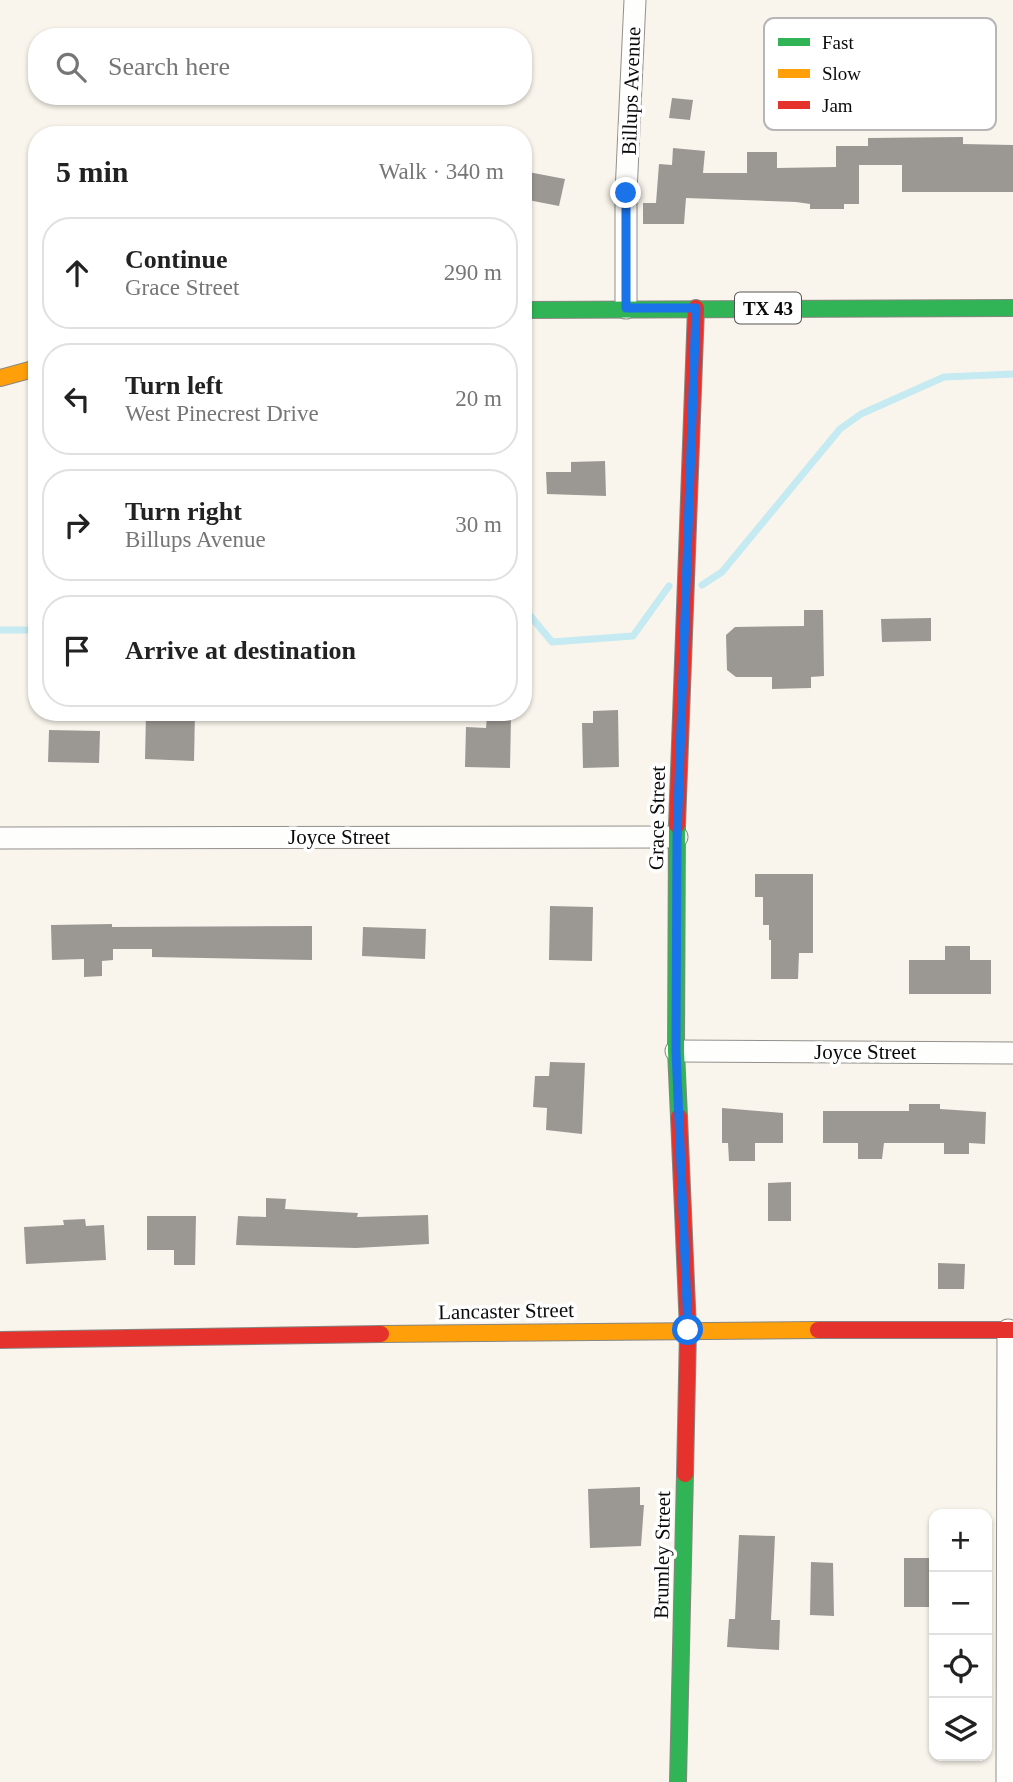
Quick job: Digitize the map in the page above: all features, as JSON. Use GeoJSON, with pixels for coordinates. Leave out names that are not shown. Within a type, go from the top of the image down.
{"type":"FeatureCollection","features":[{"type":"Feature","properties":{"kind":"street","name":"Billups Avenue"},"geometry":{"type":"LineString","coordinates":[[626,308],[626,193],[635,0]]}},
{"type":"Feature","properties":{"kind":"street","name":"Grace Street"},"geometry":{"type":"LineString","coordinates":[[688,1330],[676,1051],[677,837],[696,308]]}},
{"type":"Feature","properties":{"kind":"street","name":"TX 43"},"geometry":{"type":"LineString","coordinates":[[532,310],[1013,308]]}},
{"type":"Feature","properties":{"kind":"street"},"geometry":{"type":"LineString","coordinates":[[0,378],[28,370]]}},
{"type":"Feature","properties":{"kind":"street","name":"Joyce Street"},"geometry":{"type":"LineString","coordinates":[[0,838],[677,837]]}},
{"type":"Feature","properties":{"kind":"street","name":"Joyce Street"},"geometry":{"type":"LineString","coordinates":[[676,1051],[1013,1053]]}},
{"type":"Feature","properties":{"kind":"street","name":"Lancaster Street"},"geometry":{"type":"LineString","coordinates":[[0,1340],[688,1330],[1011,1330]]}},
{"type":"Feature","properties":{"kind":"street","name":"Brumley Street"},"geometry":{"type":"LineString","coordinates":[[678,1782],[688,1330]]}},
{"type":"Feature","properties":{"kind":"street"},"geometry":{"type":"LineString","coordinates":[[1007,1782],[1011,1330]]}},
{"type":"Feature","properties":{"kind":"building"},"geometry":{"type":"Polygon","coordinates":[[[672,98],[693,100],[690,120],[669,118],[672,98]]]}},
{"type":"Feature","properties":{"kind":"building"},"geometry":{"type":"Polygon","coordinates":[[[963,137],[963,144],[1013,145],[1013,192],[902,192],[902,165],[859,165],[859,204],[844,204],[844,209],[810,209],[810,204],[796,202],[686,198],[684,224],[643,224],[643,203],[656,203],[659,164],[672,165],[673,148],[705,151],[703,173],[747,173],[747,152],[777,152],[777,168],[836,167],[836,146],[868,146],[868,138],[963,137]]]}},
{"type":"Feature","properties":{"kind":"building"},"geometry":{"type":"Polygon","coordinates":[[[532,173],[565,179],[559,206],[532,201],[532,173]]]}},
{"type":"Feature","properties":{"kind":"building"},"geometry":{"type":"Polygon","coordinates":[[[605,461],[606,496],[547,494],[546,472],[571,472],[571,462],[605,461]]]}},
{"type":"Feature","properties":{"kind":"building"},"geometry":{"type":"Polygon","coordinates":[[[804,610],[823,610],[824,676],[811,677],[811,688],[772,689],[772,677],[736,677],[727,670],[726,635],[735,627],[804,626],[804,610]]]}},
{"type":"Feature","properties":{"kind":"building"},"geometry":{"type":"Polygon","coordinates":[[[931,618],[931,641],[882,642],[881,619],[931,618]]]}},
{"type":"Feature","properties":{"kind":"building"},"geometry":{"type":"Polygon","coordinates":[[[618,710],[619,767],[583,768],[582,723],[593,723],[593,711],[618,710]]]}},
{"type":"Feature","properties":{"kind":"building"},"geometry":{"type":"Polygon","coordinates":[[[146,721],[195,721],[194,761],[145,759],[146,721]]]}},
{"type":"Feature","properties":{"kind":"building"},"geometry":{"type":"Polygon","coordinates":[[[487,721],[511,721],[510,768],[465,767],[466,727],[486,728],[487,721]]]}},
{"type":"Feature","properties":{"kind":"building"},"geometry":{"type":"Polygon","coordinates":[[[49,730],[100,731],[99,763],[48,762],[49,730]]]}},
{"type":"Feature","properties":{"kind":"building"},"geometry":{"type":"Polygon","coordinates":[[[755,874],[813,874],[813,953],[799,953],[798,979],[771,979],[769,925],[763,925],[763,897],[755,897],[755,874]]]}},
{"type":"Feature","properties":{"kind":"building"},"geometry":{"type":"Polygon","coordinates":[[[550,906],[593,907],[592,961],[549,960],[550,906]]]}},
{"type":"Feature","properties":{"kind":"building"},"geometry":{"type":"Polygon","coordinates":[[[112,924],[112,927],[312,926],[312,960],[152,957],[152,949],[113,949],[113,960],[102,961],[102,976],[84,977],[84,959],[52,960],[51,925],[112,924]]]}},
{"type":"Feature","properties":{"kind":"building"},"geometry":{"type":"Polygon","coordinates":[[[363,927],[426,929],[425,959],[362,956],[363,927]]]}},
{"type":"Feature","properties":{"kind":"building"},"geometry":{"type":"Polygon","coordinates":[[[945,946],[970,946],[970,960],[991,960],[991,994],[909,994],[909,960],[945,960],[945,946]]]}},
{"type":"Feature","properties":{"kind":"building"},"geometry":{"type":"Polygon","coordinates":[[[550,1062],[585,1063],[582,1134],[546,1130],[547,1108],[533,1107],[535,1076],[549,1076],[550,1062]]]}},
{"type":"Feature","properties":{"kind":"building"},"geometry":{"type":"Polygon","coordinates":[[[909,1104],[940,1104],[940,1109],[986,1112],[985,1144],[969,1143],[969,1154],[944,1154],[944,1143],[884,1143],[882,1159],[858,1159],[858,1143],[823,1143],[823,1111],[909,1111],[909,1104]]]}},
{"type":"Feature","properties":{"kind":"building"},"geometry":{"type":"Polygon","coordinates":[[[722,1108],[783,1113],[783,1143],[755,1143],[755,1161],[729,1161],[728,1143],[722,1143],[722,1108]]]}},
{"type":"Feature","properties":{"kind":"building"},"geometry":{"type":"Polygon","coordinates":[[[791,1182],[791,1221],[768,1221],[768,1183],[791,1182]]]}},
{"type":"Feature","properties":{"kind":"building"},"geometry":{"type":"Polygon","coordinates":[[[266,1198],[286,1199],[285,1209],[358,1213],[357,1217],[428,1215],[429,1244],[356,1248],[236,1245],[238,1216],[266,1217],[266,1198]]]}},
{"type":"Feature","properties":{"kind":"building"},"geometry":{"type":"Polygon","coordinates":[[[147,1216],[196,1216],[195,1265],[174,1265],[174,1250],[147,1250],[147,1216]]]}},
{"type":"Feature","properties":{"kind":"building"},"geometry":{"type":"Polygon","coordinates":[[[85,1219],[86,1226],[104,1225],[106,1260],[26,1264],[24,1227],[64,1225],[63,1220],[85,1219]]]}},
{"type":"Feature","properties":{"kind":"building"},"geometry":{"type":"Polygon","coordinates":[[[938,1263],[965,1264],[964,1289],[938,1289],[938,1263]]]}},
{"type":"Feature","properties":{"kind":"building"},"geometry":{"type":"Polygon","coordinates":[[[640,1487],[640,1505],[644,1505],[641,1546],[590,1548],[588,1489],[640,1487]]]}},
{"type":"Feature","properties":{"kind":"building"},"geometry":{"type":"Polygon","coordinates":[[[739,1535],[775,1536],[771,1620],[780,1620],[779,1650],[727,1647],[729,1619],[735,1619],[739,1535]]]}},
{"type":"Feature","properties":{"kind":"building"},"geometry":{"type":"Polygon","coordinates":[[[904,1558],[929,1558],[929,1607],[904,1607],[904,1558]]]}},
{"type":"Feature","properties":{"kind":"building"},"geometry":{"type":"Polygon","coordinates":[[[811,1562],[833,1563],[834,1616],[810,1615],[811,1562]]]}},
{"type":"Feature","properties":{"kind":"waterway"},"geometry":{"type":"LineString","coordinates":[[702,585],[722,572],[840,429],[861,414],[944,377],[1013,374]]}},
{"type":"Feature","properties":{"kind":"waterway"},"geometry":{"type":"LineString","coordinates":[[532,618],[552,642],[633,636],[669,586]]}},
{"type":"Feature","properties":{"kind":"waterway"},"geometry":{"type":"LineString","coordinates":[[0,630],[28,630]]}},
{"type":"Feature","properties":{"kind":"traffic: fast"},"geometry":{"type":"LineString","coordinates":[[532,310],[1013,308]]}},
{"type":"Feature","properties":{"kind":"traffic: fast"},"geometry":{"type":"LineString","coordinates":[[677,825],[676,1051],[679,1117]]}},
{"type":"Feature","properties":{"kind":"traffic: fast"},"geometry":{"type":"LineString","coordinates":[[678,1782],[685,1474]]}},
{"type":"Feature","properties":{"kind":"traffic: slow"},"geometry":{"type":"LineString","coordinates":[[0,378],[28,370]]}},
{"type":"Feature","properties":{"kind":"traffic: slow"},"geometry":{"type":"LineString","coordinates":[[381,1334],[818,1330]]}},
{"type":"Feature","properties":{"kind":"traffic: jam"},"geometry":{"type":"LineString","coordinates":[[677,825],[696,308]]}},
{"type":"Feature","properties":{"kind":"traffic: jam"},"geometry":{"type":"LineString","coordinates":[[679,1117],[688,1330],[685,1474]]}},
{"type":"Feature","properties":{"kind":"traffic: jam"},"geometry":{"type":"LineString","coordinates":[[818,1330],[1013,1330]]}},
{"type":"Feature","properties":{"kind":"traffic: jam"},"geometry":{"type":"LineString","coordinates":[[0,1340],[381,1334]]}},
{"type":"Feature","properties":{"kind":"route"},"geometry":{"type":"LineString","coordinates":[[626,193],[626,308],[696,308],[677,837],[676,1051],[688,1330]]}}]}
